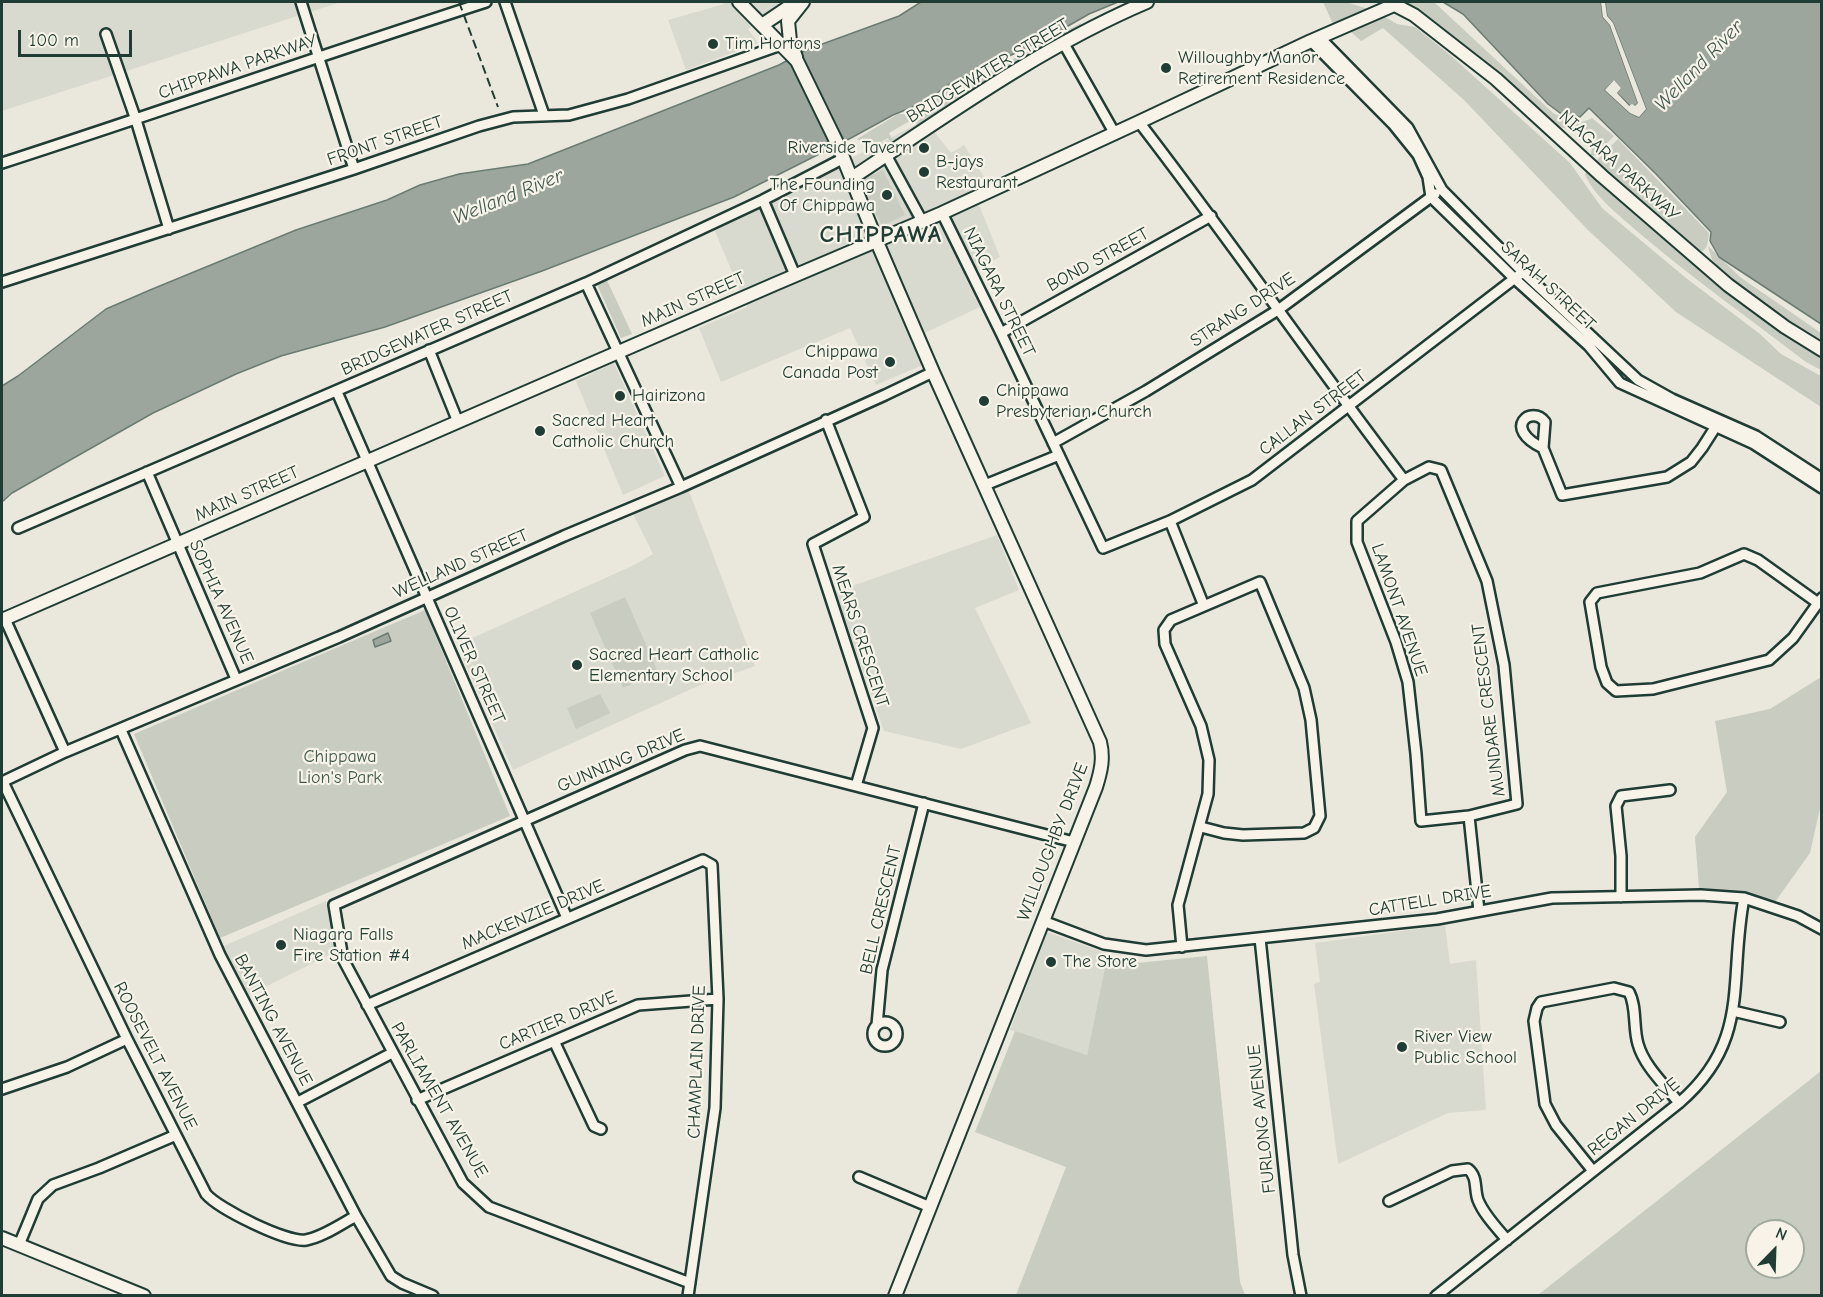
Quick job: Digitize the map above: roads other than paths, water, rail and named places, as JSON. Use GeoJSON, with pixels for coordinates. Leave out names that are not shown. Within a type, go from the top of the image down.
{"type":"FeatureCollection","features":[{"type":"Feature","properties":{"kind":"main road","name":"WILLOUGHBY DRIVE"},"geometry":{"type":"LineString","coordinates":[[739,2],[762,25],[786,43],[797,61],[843,157],[933,372],[1100,742],[1102,751],[1102,767],[1074,842],[895,1296]]}},
{"type":"Feature","properties":{"kind":"main road"},"geometry":{"type":"LineString","coordinates":[[762,25],[796,2]]}},
{"type":"Feature","properties":{"kind":"main road"},"geometry":{"type":"LineString","coordinates":[[786,43],[788,21],[803,2]]}},
{"type":"Feature","properties":{"kind":"main road","name":"BRIDGEWATER STREET"},"geometry":{"type":"LineString","coordinates":[[852,178],[983,90],[1064,44],[1147,2]]}},
{"type":"Feature","properties":{"kind":"main road","name":"MAIN STREET"},"geometry":{"type":"LineString","coordinates":[[3,619],[795,275],[877,242],[1115,134],[1390,3]]}},
{"type":"Feature","properties":{"kind":"main road","name":"NIAGARA PARKWAY"},"geometry":{"type":"LineString","coordinates":[[1390,3],[1414,15],[1447,39],[1496,79],[1602,176],[1728,285],[1821,350]]}},
{"type":"Feature","properties":{"kind":"main road"},"geometry":{"type":"LineString","coordinates":[[843,157],[861,163],[874,164]]}},
{"type":"Feature","properties":{"kind":"main road"},"geometry":{"type":"LineString","coordinates":[[2,1238],[144,1296]]}},
{"type":"Feature","properties":{"kind":"street"},"geometry":{"type":"LineString","coordinates":[[301,2],[354,169]]}},
{"type":"Feature","properties":{"kind":"street","name":"CHIPPAWA PARKWAY"},"geometry":{"type":"LineString","coordinates":[[2,163],[486,2]]}},
{"type":"Feature","properties":{"kind":"street"},"geometry":{"type":"LineString","coordinates":[[506,2],[544,115]]}},
{"type":"Feature","properties":{"kind":"street"},"geometry":{"type":"LineString","coordinates":[[106,34],[136,120],[169,229]]}},
{"type":"Feature","properties":{"kind":"street"},"geometry":{"type":"LineString","coordinates":[[1316,39],[1418,155],[1428,177],[1431,197]]}},
{"type":"Feature","properties":{"kind":"street","name":"SARAH STREET"},"geometry":{"type":"LineString","coordinates":[[1316,39],[1408,128],[1442,190],[1523,272],[1638,380],[1754,444],[1821,488]]}},
{"type":"Feature","properties":{"kind":"street","name":"FRONT STREET"},"geometry":{"type":"LineString","coordinates":[[2,282],[354,169],[479,126],[513,117],[569,115],[628,99],[786,43]]}},
{"type":"Feature","properties":{"kind":"street"},"geometry":{"type":"LineString","coordinates":[[1064,44],[1115,134]]}},
{"type":"Feature","properties":{"kind":"street"},"geometry":{"type":"LineString","coordinates":[[1140,122],[1404,480]]}},
{"type":"Feature","properties":{"kind":"street"},"geometry":{"type":"LineString","coordinates":[[886,155],[922,221]]}},
{"type":"Feature","properties":{"kind":"street","name":"BRIDGEWATER STREET"},"geometry":{"type":"LineString","coordinates":[[18,528],[586,283],[763,200],[843,157]]}},
{"type":"Feature","properties":{"kind":"street","name":"STRANG DRIVE"},"geometry":{"type":"LineString","coordinates":[[1053,443],[1146,391],[1278,310],[1442,190]]}},
{"type":"Feature","properties":{"kind":"street","name":"SARAH STREET"},"geometry":{"type":"LineString","coordinates":[[1431,197],[1515,279],[1589,346],[1620,383],[1756,436],[1821,479]]}},
{"type":"Feature","properties":{"kind":"street"},"geometry":{"type":"LineString","coordinates":[[763,200],[795,275]]}},
{"type":"Feature","properties":{"kind":"street","name":"NIAGARA STREET"},"geometry":{"type":"LineString","coordinates":[[942,213],[1103,548]]}},
{"type":"Feature","properties":{"kind":"street","name":"BOND STREET"},"geometry":{"type":"LineString","coordinates":[[1001,333],[1211,216]]}},
{"type":"Feature","properties":{"kind":"street","name":"CALLAN STREET"},"geometry":{"type":"LineString","coordinates":[[1103,548],[1170,521],[1252,480],[1523,272]]}},
{"type":"Feature","properties":{"kind":"street"},"geometry":{"type":"LineString","coordinates":[[586,283],[681,487]]}},
{"type":"Feature","properties":{"kind":"street"},"geometry":{"type":"LineString","coordinates":[[429,350],[458,422]]}},
{"type":"Feature","properties":{"kind":"street","name":"WELLAND STREET"},"geometry":{"type":"LineString","coordinates":[[2,782],[65,752],[121,730],[681,487],[933,372]]}},
{"type":"Feature","properties":{"kind":"street","name":"OLIVER STREET"},"geometry":{"type":"LineString","coordinates":[[337,392],[567,918]]}},
{"type":"Feature","properties":{"kind":"street","name":"MEARS CRESCENT"},"geometry":{"type":"LineString","coordinates":[[826,420],[864,517],[813,544],[873,728],[856,786]]}},
{"type":"Feature","properties":{"kind":"street"},"geometry":{"type":"LineString","coordinates":[[1543,448],[1562,495],[1667,477],[1691,462],[1718,423]]}},
{"type":"Feature","properties":{"kind":"street"},"geometry":{"type":"LineString","coordinates":[[985,485],[1059,455]]}},
{"type":"Feature","properties":{"kind":"street","name":"MUNDARE CRESCENT"},"geometry":{"type":"LineString","coordinates":[[1404,480],[1429,467],[1441,470],[1490,591],[1504,665],[1517,804],[1469,816]]}},
{"type":"Feature","properties":{"kind":"street","name":"SOPHIA AVENUE"},"geometry":{"type":"LineString","coordinates":[[147,472],[236,679]]}},
{"type":"Feature","properties":{"kind":"street","name":"LAMONT AVENUE"},"geometry":{"type":"LineString","coordinates":[[1404,480],[1357,521],[1357,542],[1396,642],[1408,682],[1421,821],[1469,816]]}},
{"type":"Feature","properties":{"kind":"street"},"geometry":{"type":"LineString","coordinates":[[1170,521],[1204,606]]}},
{"type":"Feature","properties":{"kind":"street"},"geometry":{"type":"LineString","coordinates":[[1744,554],[1758,560],[1820,600],[1793,638],[1769,660],[1653,689],[1616,690],[1607,683],[1601,667],[1590,602],[1597,592],[1701,573],[1744,554]]}},
{"type":"Feature","properties":{"kind":"street"},"geometry":{"type":"LineString","coordinates":[[1182,947],[1178,912],[1179,897],[1201,827],[1209,783],[1208,746],[1202,726],[1165,644],[1163,634],[1167,624],[1172,620],[1260,582],[1304,688],[1311,720],[1320,816],[1314,828],[1304,833],[1243,836],[1201,827]]}},
{"type":"Feature","properties":{"kind":"street"},"geometry":{"type":"LineString","coordinates":[[3,619],[65,752]]}},
{"type":"Feature","properties":{"kind":"street","name":"BANTING AVENUE"},"geometry":{"type":"LineString","coordinates":[[121,730],[220,955],[356,1216],[391,1276],[433,1296]]}},
{"type":"Feature","properties":{"kind":"street","name":"GUNNING DRIVE"},"geometry":{"type":"LineString","coordinates":[[334,905],[694,747],[707,747],[1074,842]]}},
{"type":"Feature","properties":{"kind":"street","name":"ROOSEVELT AVENUE"},"geometry":{"type":"LineString","coordinates":[[2,782],[127,1039],[210,1198],[250,1222],[300,1240],[316,1237],[356,1216]]}},
{"type":"Feature","properties":{"kind":"street"},"geometry":{"type":"LineString","coordinates":[[1621,897],[1616,806],[1621,796],[1670,790]]}},
{"type":"Feature","properties":{"kind":"street","name":"BELL CRESCENT"},"geometry":{"type":"LineString","coordinates":[[877,1025],[883,963],[924,803]]}},
{"type":"Feature","properties":{"kind":"street"},"geometry":{"type":"LineString","coordinates":[[1469,816],[1479,911]]}},
{"type":"Feature","properties":{"kind":"street","name":"MACKENZIE DRIVE"},"geometry":{"type":"LineString","coordinates":[[367,1005],[703,860],[712,865]]}},
{"type":"Feature","properties":{"kind":"street","name":"CHAMPLAIN DRIVE"},"geometry":{"type":"LineString","coordinates":[[688,1296],[715,1117],[718,999],[712,865]]}},
{"type":"Feature","properties":{"kind":"street","name":"CATTELL DRIVE"},"geometry":{"type":"LineString","coordinates":[[1043,921],[1095,941],[1146,950],[1437,919],[1552,898],[1701,895],[1744,898],[1798,916],[1821,929]]}},
{"type":"Feature","properties":{"kind":"street","name":"REGAN DRIVE"},"geometry":{"type":"LineString","coordinates":[[1436,1296],[1679,1103],[1701,1082],[1717,1058],[1727,1035],[1733,1011],[1737,938],[1744,898]]}},
{"type":"Feature","properties":{"kind":"street","name":"PARLIAMENT AVENUE"},"geometry":{"type":"LineString","coordinates":[[334,905],[341,954],[463,1184],[489,1207],[690,1283]]}},
{"type":"Feature","properties":{"kind":"street","name":"FURLONG AVENUE"},"geometry":{"type":"LineString","coordinates":[[1260,938],[1293,1255],[1301,1296]]}},
{"type":"Feature","properties":{"kind":"street"},"geometry":{"type":"LineString","coordinates":[[1593,1172],[1556,1125],[1545,1104],[1534,1021],[1541,1002],[1614,988],[1629,992],[1636,1039],[1641,1054],[1679,1103]]}},
{"type":"Feature","properties":{"kind":"street","name":"CARTIER DRIVE"},"geometry":{"type":"LineString","coordinates":[[417,1100],[638,1005],[718,999]]}},
{"type":"Feature","properties":{"kind":"street"},"geometry":{"type":"LineString","coordinates":[[1733,1011],[1780,1022]]}},
{"type":"Feature","properties":{"kind":"street"},"geometry":{"type":"LineString","coordinates":[[2,1089],[67,1067],[127,1039]]}},
{"type":"Feature","properties":{"kind":"street"},"geometry":{"type":"LineString","coordinates":[[554,1041],[594,1126],[601,1129]]}},
{"type":"Feature","properties":{"kind":"street"},"geometry":{"type":"LineString","coordinates":[[298,1102],[392,1053]]}},
{"type":"Feature","properties":{"kind":"street"},"geometry":{"type":"LineString","coordinates":[[19,1245],[38,1199],[53,1185],[99,1168],[176,1134]]}},
{"type":"Feature","properties":{"kind":"street"},"geometry":{"type":"LineString","coordinates":[[1389,1201],[1452,1171],[1468,1169],[1473,1173],[1475,1179],[1479,1202],[1507,1240]]}},
{"type":"Feature","properties":{"kind":"street"},"geometry":{"type":"LineString","coordinates":[[859,1177],[930,1207]]}},
{"type":"Feature","properties":{"kind":"water","name":"Welland River"},"geometry":{"type":"Polygon","coordinates":[[[921,2],[1118,2],[1089,14],[1047,38],[948,85],[925,102],[893,115],[734,197],[542,271],[385,327],[281,356],[236,374],[153,413],[12,493],[2,502],[2,386],[106,309],[296,230],[387,200],[420,185],[459,174],[528,164],[779,65],[806,50],[899,16],[921,2]]]}},
{"type":"Feature","properties":{"kind":"water","name":"Welland River"},"geometry":{"type":"Polygon","coordinates":[[[1443,2],[1601,2],[1603,17],[1610,25],[1638,103],[1630,106],[1617,93],[1620,88],[1614,81],[1605,90],[1630,113],[1639,117],[1646,109],[1613,23],[1607,16],[1605,2],[1821,2],[1821,324],[1719,257],[1710,241],[1711,232],[1589,108],[1580,117],[1560,113],[1548,104],[1463,14],[1443,2]]]}},
{"type":"Feature","properties":{"kind":"water"},"geometry":{"type":"Polygon","coordinates":[[[388,633],[391,641],[375,647],[373,640],[388,633]]]}},
{"type":"Feature","properties":{"kind":"railway"},"geometry":{"type":"LineString","coordinates":[[459,2],[498,107]]}},
{"type":"Feature","properties":{"kind":"place","name":"Tim Hortons"},"geometry":{"type":"Point","coordinates":[713,44]}},
{"type":"Feature","properties":{"kind":"place","name":"Willoughby Manor Retirement Residence"},"geometry":{"type":"Point","coordinates":[1166,68]}},
{"type":"Feature","properties":{"kind":"place","name":"Riverside Tavern"},"geometry":{"type":"Point","coordinates":[924,148]}},
{"type":"Feature","properties":{"kind":"place","name":"B-jays Restaurant"},"geometry":{"type":"Point","coordinates":[924,172]}},
{"type":"Feature","properties":{"kind":"place","name":"The Founding Of Chippawa"},"geometry":{"type":"Point","coordinates":[887,195]}},
{"type":"Feature","properties":{"kind":"place","name":"Chippawa Canada Post"},"geometry":{"type":"Point","coordinates":[890,362]}},
{"type":"Feature","properties":{"kind":"place","name":"Hairizona"},"geometry":{"type":"Point","coordinates":[620,396]}},
{"type":"Feature","properties":{"kind":"place","name":"Chippawa Presbyterian Church"},"geometry":{"type":"Point","coordinates":[984,401]}},
{"type":"Feature","properties":{"kind":"place","name":"Sacred Heart Catholic Church"},"geometry":{"type":"Point","coordinates":[540,431]}},
{"type":"Feature","properties":{"kind":"place","name":"Sacred Heart Catholic Elementary School"},"geometry":{"type":"Point","coordinates":[577,665]}},
{"type":"Feature","properties":{"kind":"place","name":"Niagara Falls Fire Station #4"},"geometry":{"type":"Point","coordinates":[281,945]}},
{"type":"Feature","properties":{"kind":"place","name":"The Store"},"geometry":{"type":"Point","coordinates":[1051,962]}},
{"type":"Feature","properties":{"kind":"place","name":"River View Public School"},"geometry":{"type":"Point","coordinates":[1402,1047]}},
{"type":"Feature","properties":{"kind":"district","name":"CHIPPAWA"},"geometry":{"type":"Point","coordinates":[881,235]}},
{"type":"Feature","properties":{"kind":"park label","name":"Chippawa Lion's Park"},"geometry":{"type":"Point","coordinates":[340,768]}}]}
